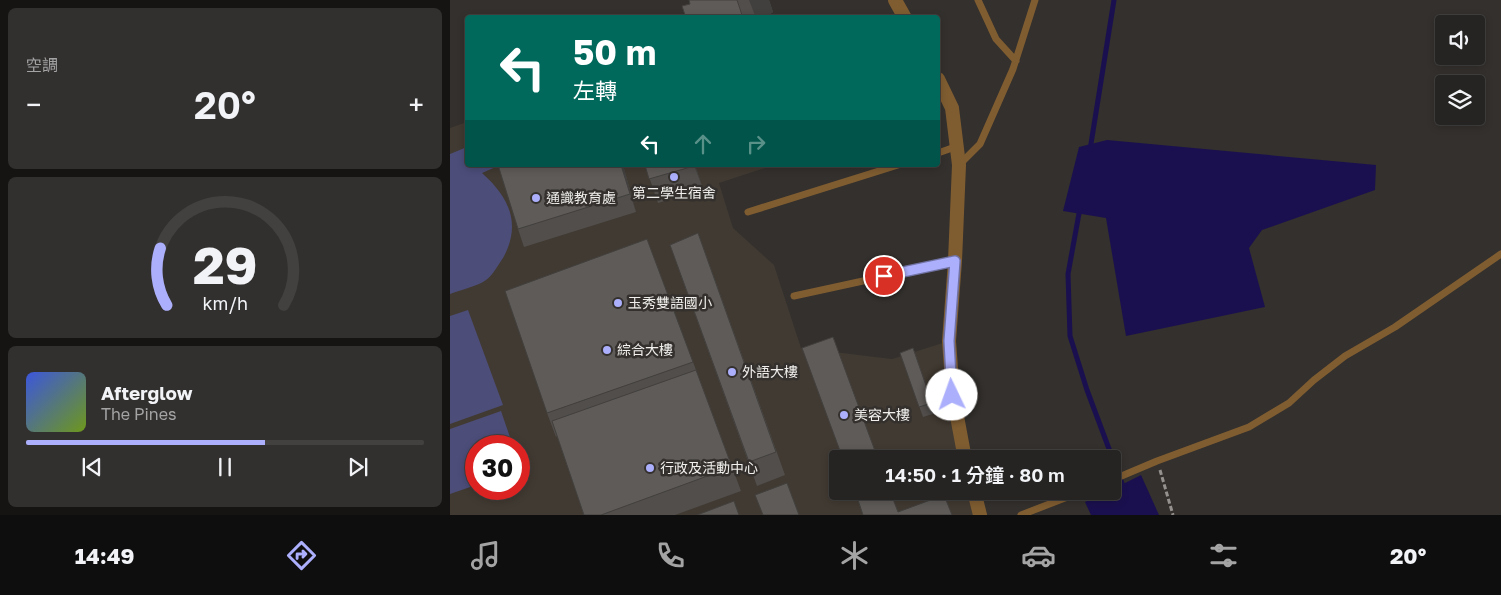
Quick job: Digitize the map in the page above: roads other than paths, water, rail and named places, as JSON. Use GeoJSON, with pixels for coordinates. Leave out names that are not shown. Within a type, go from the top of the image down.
{"type":"FeatureCollection","features":[{"type":"Feature","properties":{"kind":"street"},"geometry":{"type":"LineString","coordinates":[[895,0],[903,15]]}},
{"type":"Feature","properties":{"kind":"street"},"geometry":{"type":"LineString","coordinates":[[940,83],[952,108],[955,147],[959,165],[949,341],[952,395],[963,450]]}},
{"type":"Feature","properties":{"kind":"street"},"geometry":{"type":"LineString","coordinates":[[976,500],[980,515]]}},
{"type":"Feature","properties":{"kind":"lane"},"geometry":{"type":"LineString","coordinates":[[978,0],[996,38],[1016,60]]}},
{"type":"Feature","properties":{"kind":"lane"},"geometry":{"type":"LineString","coordinates":[[959,165],[980,144],[1016,60],[1034,0]]}},
{"type":"Feature","properties":{"kind":"lane"},"geometry":{"type":"LineString","coordinates":[[940,152],[955,147]]}},
{"type":"Feature","properties":{"kind":"lane"},"geometry":{"type":"LineString","coordinates":[[748,212],[892,167]]}},
{"type":"Feature","properties":{"kind":"lane"},"geometry":{"type":"LineString","coordinates":[[1121,476],[1249,427],[1289,403],[1314,380],[1345,356],[1395,327],[1501,254]]}},
{"type":"Feature","properties":{"kind":"lane"},"geometry":{"type":"LineString","coordinates":[[794,296],[955,261]]}},
{"type":"Feature","properties":{"kind":"lane"},"geometry":{"type":"LineString","coordinates":[[1021,515],[1061,500]]}},
{"type":"Feature","properties":{"kind":"waterway"},"geometry":{"type":"LineString","coordinates":[[1090,150],[1114,0]]}},
{"type":"Feature","properties":{"kind":"waterway"},"geometry":{"type":"LineString","coordinates":[[1080,208],[1068,274],[1070,336],[1087,390],[1124,489]]}},
{"type":"Feature","properties":{"kind":"place","name":"第二學生宿舍"},"geometry":{"type":"Point","coordinates":[674,177]}},
{"type":"Feature","properties":{"kind":"place","name":"通識教育處"},"geometry":{"type":"Point","coordinates":[536,198]}},
{"type":"Feature","properties":{"kind":"place","name":"玉秀雙語國小"},"geometry":{"type":"Point","coordinates":[618,303]}},
{"type":"Feature","properties":{"kind":"place","name":"綜合大樓"},"geometry":{"type":"Point","coordinates":[607,350]}},
{"type":"Feature","properties":{"kind":"place","name":"外語大樓"},"geometry":{"type":"Point","coordinates":[732,372]}},
{"type":"Feature","properties":{"kind":"place","name":"美容大樓"},"geometry":{"type":"Point","coordinates":[844,415]}},
{"type":"Feature","properties":{"kind":"place","name":"行政及活動中心"},"geometry":{"type":"Point","coordinates":[650,468]}}]}
